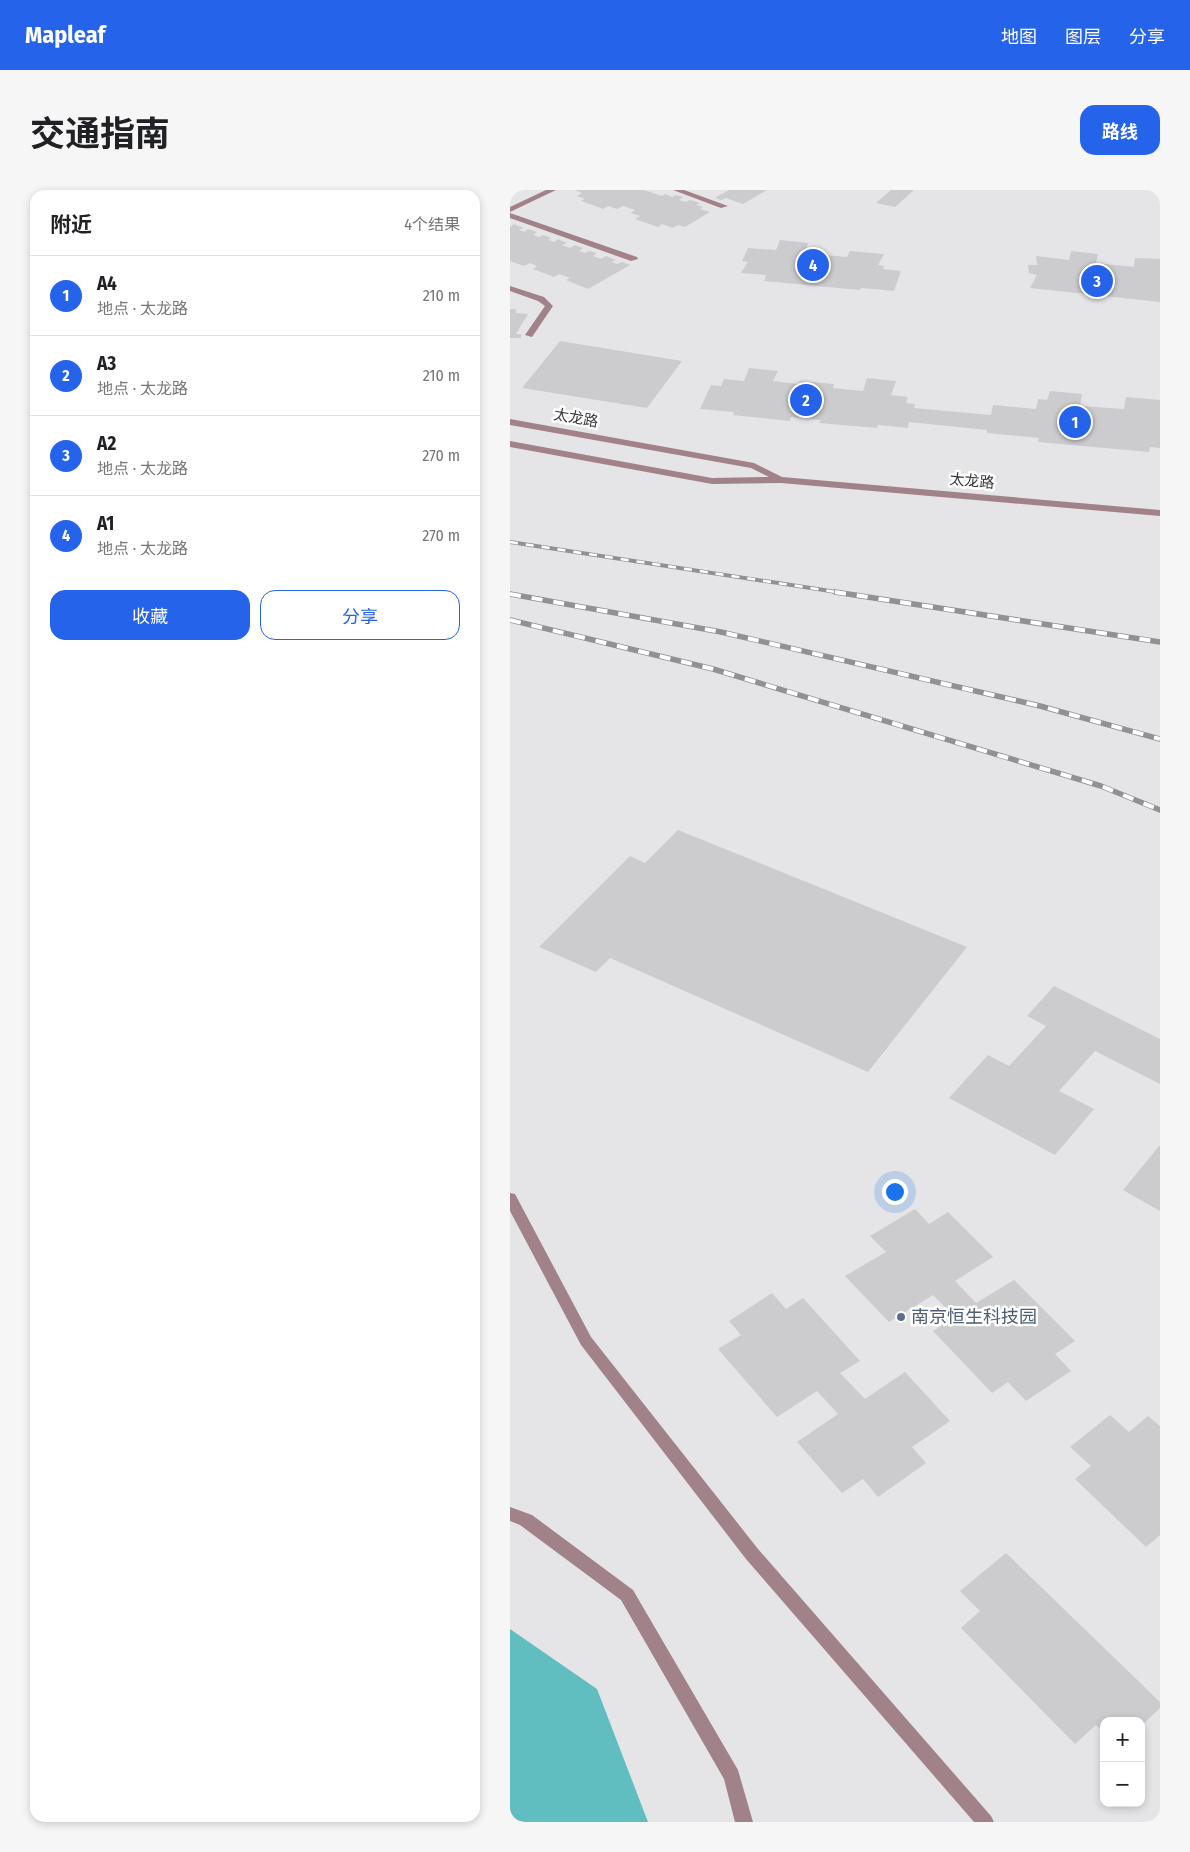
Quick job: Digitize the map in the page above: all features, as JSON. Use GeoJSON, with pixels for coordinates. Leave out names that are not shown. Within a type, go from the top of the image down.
{"type":"FeatureCollection","features":[{"type":"Feature","properties":{"kind":"street"},"geometry":{"type":"LineString","coordinates":[[510,210],[552,190]]}},
{"type":"Feature","properties":{"kind":"street"},"geometry":{"type":"LineString","coordinates":[[677,190],[724,206]]}},
{"type":"Feature","properties":{"kind":"street"},"geometry":{"type":"LineString","coordinates":[[510,215],[634,259]]}},
{"type":"Feature","properties":{"kind":"street"},"geometry":{"type":"LineString","coordinates":[[510,288],[541,299],[549,306],[529,335]]}},
{"type":"Feature","properties":{"kind":"street","name":"太龙路"},"geometry":{"type":"LineString","coordinates":[[510,422],[754,466],[781,480]]}},
{"type":"Feature","properties":{"kind":"street","name":"太龙路"},"geometry":{"type":"LineString","coordinates":[[510,444],[712,481],[781,480],[1160,513]]}},
{"type":"Feature","properties":{"kind":"street"},"geometry":{"type":"LineString","coordinates":[[510,1198],[586,1341],[752,1554],[984,1822]]}},
{"type":"Feature","properties":{"kind":"street"},"geometry":{"type":"LineString","coordinates":[[510,1514],[526,1520],[627,1595],[732,1776],[744,1822]]}},
{"type":"Feature","properties":{"kind":"water"},"geometry":{"type":"Polygon","coordinates":[[[510,1629],[597,1689],[648,1822],[510,1822],[510,1629]]]}},
{"type":"Feature","properties":{"kind":"building"},"geometry":{"type":"Polygon","coordinates":[[[575,190],[644,190],[662,196],[665,194],[672,197],[676,195],[683,197],[679,200],[686,202],[690,200],[700,203],[696,205],[703,207],[700,209],[710,212],[685,227],[678,225],[672,228],[662,224],[658,227],[635,219],[640,216],[631,213],[635,210],[623,206],[617,209],[608,206],[603,209],[581,201],[585,199],[577,196],[582,193],[575,190]]]}},
{"type":"Feature","properties":{"kind":"building"},"geometry":{"type":"Polygon","coordinates":[[[729,190],[767,190],[743,204],[726,198],[721,200],[715,198],[729,190]]]}},
{"type":"Feature","properties":{"kind":"building"},"geometry":{"type":"Polygon","coordinates":[[[891,190],[914,190],[895,207],[876,203],[891,190]]]}},
{"type":"Feature","properties":{"kind":"building"},"geometry":{"type":"Polygon","coordinates":[[[514,224],[523,228],[519,230],[524,232],[528,229],[537,232],[533,235],[539,237],[543,235],[551,238],[548,240],[554,242],[558,239],[567,243],[562,245],[570,248],[575,245],[583,248],[579,251],[597,253],[593,256],[601,259],[606,256],[616,260],[611,262],[617,264],[622,262],[630,265],[588,289],[566,280],[570,278],[559,274],[554,277],[533,269],[537,266],[530,263],[524,266],[510,261],[510,227],[514,224]]]}},
{"type":"Feature","properties":{"kind":"building"},"geometry":{"type":"Polygon","coordinates":[[[780,240],[808,243],[805,253],[847,257],[850,251],[884,254],[878,265],[884,266],[883,269],[901,271],[894,291],[862,288],[859,290],[764,281],[766,275],[741,273],[748,262],[742,261],[748,248],[776,250],[780,240]]]}},
{"type":"Feature","properties":{"kind":"building"},"geometry":{"type":"Polygon","coordinates":[[[1071,251],[1098,254],[1096,263],[1134,267],[1135,258],[1160,259],[1160,302],[1030,288],[1037,275],[1029,273],[1028,265],[1037,265],[1036,256],[1069,260],[1071,251]]]}},
{"type":"Feature","properties":{"kind":"building"},"geometry":{"type":"Polygon","coordinates":[[[510,309],[516,309],[516,313],[528,314],[516,334],[521,334],[521,338],[510,338],[510,309]]]}},
{"type":"Feature","properties":{"kind":"building"},"geometry":{"type":"Polygon","coordinates":[[[560,341],[682,361],[647,408],[522,388],[560,341]]]}},
{"type":"Feature","properties":{"kind":"building"},"geometry":{"type":"Polygon","coordinates":[[[749,368],[778,371],[773,381],[798,384],[800,381],[834,384],[833,388],[863,391],[867,378],[896,381],[891,395],[908,397],[906,403],[915,404],[914,408],[991,415],[993,405],[1036,409],[1038,399],[1047,400],[1050,391],[1082,394],[1080,406],[1124,409],[1126,397],[1160,400],[1160,448],[1150,447],[1149,452],[1038,442],[1039,438],[987,433],[987,430],[909,422],[908,428],[878,425],[877,428],[819,423],[821,420],[791,417],[790,421],[733,415],[734,412],[700,409],[711,385],[721,386],[724,379],[744,381],[749,368]]]}},
{"type":"Feature","properties":{"kind":"building"},"geometry":{"type":"Polygon","coordinates":[[[678,830],[967,947],[868,1072],[610,958],[596,972],[539,947],[630,856],[645,863],[678,830]]]}},
{"type":"Feature","properties":{"kind":"building"},"geometry":{"type":"Polygon","coordinates":[[[1054,986],[1160,1039],[1160,1084],[1095,1051],[1059,1091],[1094,1109],[1055,1155],[949,1098],[988,1055],[1009,1066],[1046,1026],[1027,1016],[1054,986]]]}},
{"type":"Feature","properties":{"kind":"building"},"geometry":{"type":"Polygon","coordinates":[[[1160,1145],[1160,1211],[1123,1190],[1160,1145]]]}},
{"type":"Feature","properties":{"kind":"building"},"geometry":{"type":"Polygon","coordinates":[[[915,1209],[929,1224],[948,1212],[993,1257],[955,1281],[976,1303],[1014,1280],[1075,1341],[1055,1354],[1071,1371],[1026,1401],[1008,1382],[992,1393],[933,1331],[955,1317],[933,1295],[889,1322],[845,1276],[886,1252],[870,1236],[915,1209]]]}},
{"type":"Feature","properties":{"kind":"building"},"geometry":{"type":"Polygon","coordinates":[[[772,1293],[786,1309],[803,1298],[860,1361],[840,1373],[865,1399],[905,1372],[950,1421],[912,1447],[926,1463],[878,1497],[863,1479],[842,1493],[797,1442],[838,1414],[817,1391],[777,1417],[718,1349],[741,1335],[729,1321],[772,1293]]]}},
{"type":"Feature","properties":{"kind":"building"},"geometry":{"type":"Polygon","coordinates":[[[1110,1415],[1129,1432],[1148,1416],[1160,1426],[1160,1535],[1146,1547],[1075,1479],[1091,1466],[1070,1447],[1110,1415]]]}},
{"type":"Feature","properties":{"kind":"building"},"geometry":{"type":"Polygon","coordinates":[[[1006,1553],[1160,1702],[1160,1708],[1145,1722],[1145,1717],[1100,1717],[1100,1728],[1096,1725],[1075,1744],[961,1628],[980,1611],[960,1591],[1006,1553]]]}},
{"type":"Feature","properties":{"kind":"railway"},"geometry":{"type":"LineString","coordinates":[[510,542],[843,593]]}},
{"type":"Feature","properties":{"kind":"railway"},"geometry":{"type":"LineString","coordinates":[[835,592],[1160,642]]}},
{"type":"Feature","properties":{"kind":"railway"},"geometry":{"type":"LineString","coordinates":[[510,594],[721,632],[1040,706],[1160,739]]}},
{"type":"Feature","properties":{"kind":"railway"},"geometry":{"type":"LineString","coordinates":[[510,620],[713,669],[1101,786],[1160,810]]}},
{"type":"Feature","properties":{"kind":"place","name":"A1"},"geometry":{"type":"Point","coordinates":[813,265]}},
{"type":"Feature","properties":{"kind":"place","name":"A2"},"geometry":{"type":"Point","coordinates":[1097,281]}},
{"type":"Feature","properties":{"kind":"place","name":"A3"},"geometry":{"type":"Point","coordinates":[806,400]}},
{"type":"Feature","properties":{"kind":"place","name":"A4"},"geometry":{"type":"Point","coordinates":[1075,422]}},
{"type":"Feature","properties":{"kind":"place","name":"南京恒生科技园"},"geometry":{"type":"Point","coordinates":[901,1317]}}]}
